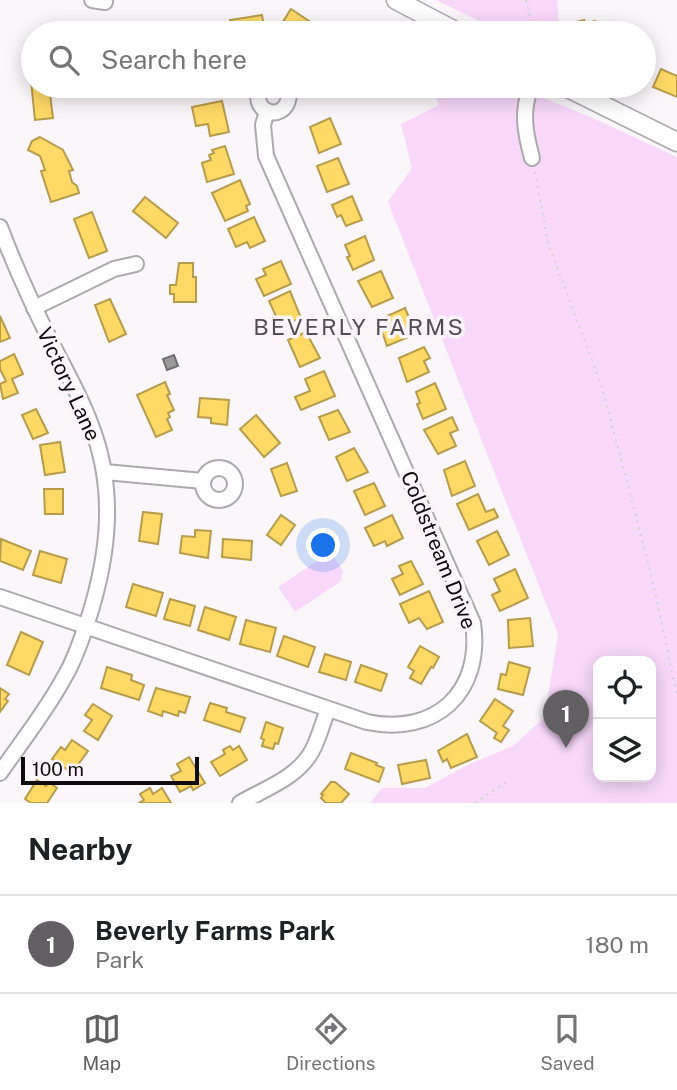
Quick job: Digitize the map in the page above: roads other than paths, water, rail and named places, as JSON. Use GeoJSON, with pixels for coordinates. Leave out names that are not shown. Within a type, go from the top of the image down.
{"type":"FeatureCollection","features":[{"type":"Feature","properties":{"kind":"main road"},"geometry":{"type":"LineString","coordinates":[[396,0],[436,21]]}},
{"type":"Feature","properties":{"kind":"main road"},"geometry":{"type":"LineString","coordinates":[[588,98],[677,142]]}},
{"type":"Feature","properties":{"kind":"street","name":"Coldstream Drive"},"geometry":{"type":"LineString","coordinates":[[0,597],[381,725],[408,724],[432,716],[457,697],[466,682],[472,668],[475,638],[473,623],[266,156],[263,125],[267,111],[259,104],[258,98]]}},
{"type":"Feature","properties":{"kind":"street"},"geometry":{"type":"LineString","coordinates":[[267,111],[278,112],[286,106],[288,98]]}},
{"type":"Feature","properties":{"kind":"street"},"geometry":{"type":"LineString","coordinates":[[527,98],[524,128],[533,158]]}},
{"type":"Feature","properties":{"kind":"street","name":"Victory Lane"},"geometry":{"type":"LineString","coordinates":[[0,228],[34,308],[91,424],[105,472],[108,505],[104,560],[86,626],[67,674],[54,697],[0,773]]}},
{"type":"Feature","properties":{"kind":"street"},"geometry":{"type":"LineString","coordinates":[[34,308],[114,269],[136,264]]}},
{"type":"Feature","properties":{"kind":"street"},"geometry":{"type":"LineString","coordinates":[[105,472],[203,481]]}},
{"type":"Feature","properties":{"kind":"street"},"geometry":{"type":"LineString","coordinates":[[240,803],[282,781],[305,761],[313,750],[328,709]]}},
{"type":"Feature","properties":{"kind":"place","name":"Beverly Farms Park"},"geometry":{"type":"Point","coordinates":[566,748]}},
{"type":"Feature","properties":{"kind":"district","name":"BEVERLY FARMS"},"geometry":{"type":"Point","coordinates":[359,326]}}]}
